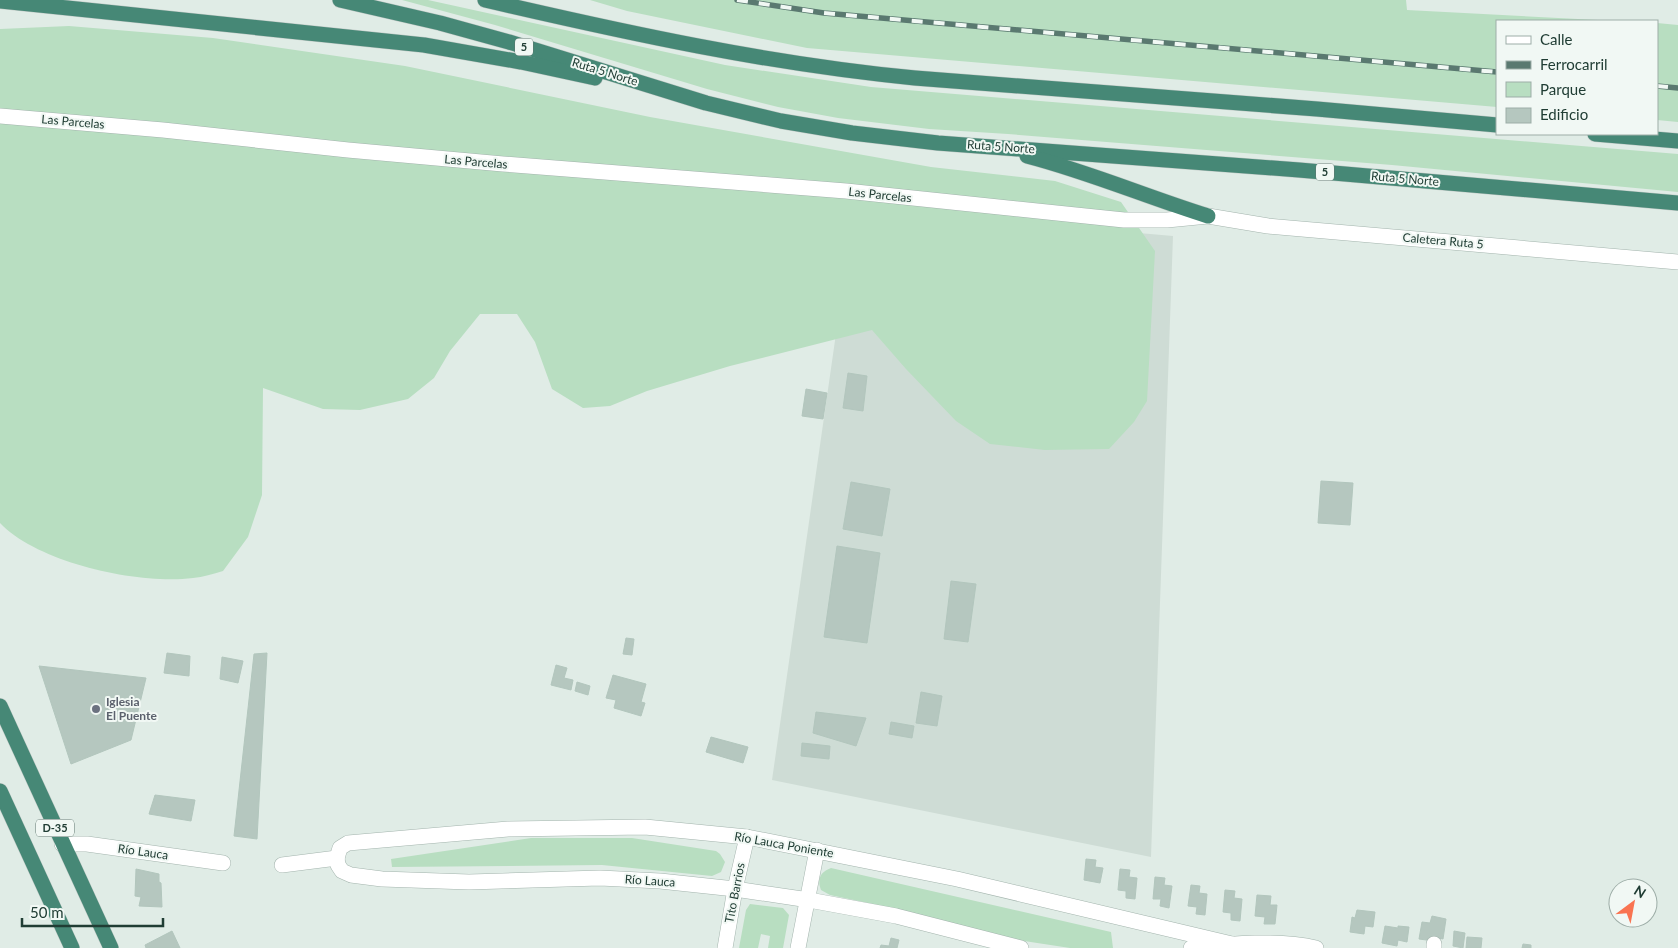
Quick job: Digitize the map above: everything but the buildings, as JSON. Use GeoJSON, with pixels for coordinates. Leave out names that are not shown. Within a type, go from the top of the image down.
{"type":"FeatureCollection","features":[{"type":"Feature","properties":{"kind":"highway","name":"Ruta 5 Norte"},"geometry":{"type":"LineString","coordinates":[[340,0],[440,23],[509,42],[706,102],[814,127],[908,140],[1299,170],[1678,203]]}},
{"type":"Feature","properties":{"kind":"highway"},"geometry":{"type":"LineString","coordinates":[[485,0],[636,35],[756,57],[885,75],[1496,125]]}},
{"type":"Feature","properties":{"kind":"highway"},"geometry":{"type":"LineString","coordinates":[[525,0],[636,35]]}},
{"type":"Feature","properties":{"kind":"highway"},"geometry":{"type":"LineString","coordinates":[[0,1],[451,49],[521,62],[706,102]]}},
{"type":"Feature","properties":{"kind":"highway"},"geometry":{"type":"LineString","coordinates":[[1607,135],[1678,141]]}},
{"type":"Feature","properties":{"kind":"highway"},"geometry":{"type":"LineString","coordinates":[[972,145],[1023,155],[1079,170],[1172,205],[1208,216]]}},
{"type":"Feature","properties":{"kind":"highway","name":"D-35"},"geometry":{"type":"LineString","coordinates":[[0,706],[111,948]]}},
{"type":"Feature","properties":{"kind":"highway","name":"D-35"},"geometry":{"type":"LineString","coordinates":[[0,791],[72,948]]}},
{"type":"Feature","properties":{"kind":"street","name":"Las Parcelas"},"geometry":{"type":"LineString","coordinates":[[0,116],[163,130],[348,150],[846,191],[1124,220],[1167,220],[1208,216]]}},
{"type":"Feature","properties":{"kind":"street","name":"Caletera Ruta 5"},"geometry":{"type":"LineString","coordinates":[[1208,216],[1268,226],[1678,262]]}},
{"type":"Feature","properties":{"kind":"street","name":"Río Lauca Poniente"},"geometry":{"type":"LineString","coordinates":[[337,858],[340,848],[348,843],[508,829],[645,827],[747,838],[817,850],[957,879],[1232,944]]}},
{"type":"Feature","properties":{"kind":"street","name":"Tito Barrios"},"geometry":{"type":"LineString","coordinates":[[725,948],[735,889],[747,838]]}},
{"type":"Feature","properties":{"kind":"street","name":"Río Lauca"},"geometry":{"type":"LineString","coordinates":[[62,844],[87,844],[223,863]]}},
{"type":"Feature","properties":{"kind":"street"},"geometry":{"type":"LineString","coordinates":[[798,948],[817,850]]}},
{"type":"Feature","properties":{"kind":"street","name":"Río Lauca"},"geometry":{"type":"LineString","coordinates":[[337,858],[338,865],[342,871],[351,875],[382,879],[469,882],[600,878],[660,881],[735,889],[896,916],[1020,948]]}},
{"type":"Feature","properties":{"kind":"street"},"geometry":{"type":"LineString","coordinates":[[282,865],[337,858]]}},
{"type":"Feature","properties":{"kind":"street"},"geometry":{"type":"LineString","coordinates":[[1191,948],[1232,944],[1308,947]]}},
{"type":"Feature","properties":{"kind":"shaded area"},"geometry":{"type":"Polygon","coordinates":[[[854,208],[1173,236],[1151,857],[772,780],[854,208]]]}},
{"type":"Feature","properties":{"kind":"green space"},"geometry":{"type":"Polygon","coordinates":[[[402,0],[428,0],[725,65],[871,87],[1678,154],[1678,192],[1392,165],[929,129],[838,118],[778,107],[707,89],[495,25],[402,0]]]}},
{"type":"Feature","properties":{"kind":"green space"},"geometry":{"type":"Polygon","coordinates":[[[590,0],[1406,0],[1407,10],[1598,20],[1496,20],[1496,107],[807,48],[627,11],[590,0]]]}},
{"type":"Feature","properties":{"kind":"green space"},"geometry":{"type":"Polygon","coordinates":[[[1658,23],[1678,25],[1678,122],[1658,120],[1658,23]]]}},
{"type":"Feature","properties":{"kind":"green space"},"geometry":{"type":"Polygon","coordinates":[[[69,26],[213,38],[405,66],[650,117],[931,167],[1055,181],[1121,202],[1155,251],[1147,401],[1134,422],[1109,449],[1045,450],[990,444],[956,421],[872,330],[730,366],[647,391],[610,406],[583,408],[552,389],[535,342],[517,314],[480,314],[450,351],[434,378],[408,399],[360,410],[323,409],[263,388],[262,495],[248,537],[223,571],[193,578],[145,578],[90,568],[64,560],[17,537],[0,523],[0,29],[69,26]]]}},
{"type":"Feature","properties":{"kind":"green space"},"geometry":{"type":"Polygon","coordinates":[[[531,838],[632,838],[716,851],[725,862],[721,872],[712,876],[602,865],[392,867],[391,859],[531,838]]]}},
{"type":"Feature","properties":{"kind":"green space"},"geometry":{"type":"Polygon","coordinates":[[[831,868],[1111,932],[1113,948],[1070,948],[991,936],[911,912],[830,895],[821,890],[819,882],[820,876],[831,868]]]}},
{"type":"Feature","properties":{"kind":"green space"},"geometry":{"type":"Polygon","coordinates":[[[750,904],[783,908],[789,915],[783,948],[768,948],[770,936],[761,934],[758,948],[739,948],[746,910],[750,904]]]}},
{"type":"Feature","properties":{"kind":"railway"},"geometry":{"type":"LineString","coordinates":[[737,0],[824,13],[1496,72]]}},
{"type":"Feature","properties":{"kind":"railway"},"geometry":{"type":"LineString","coordinates":[[1658,86],[1678,88]]}},
{"type":"Feature","properties":{"kind":"place","name":"Iglesia El Puente"},"geometry":{"type":"Point","coordinates":[96,709]}}]}
